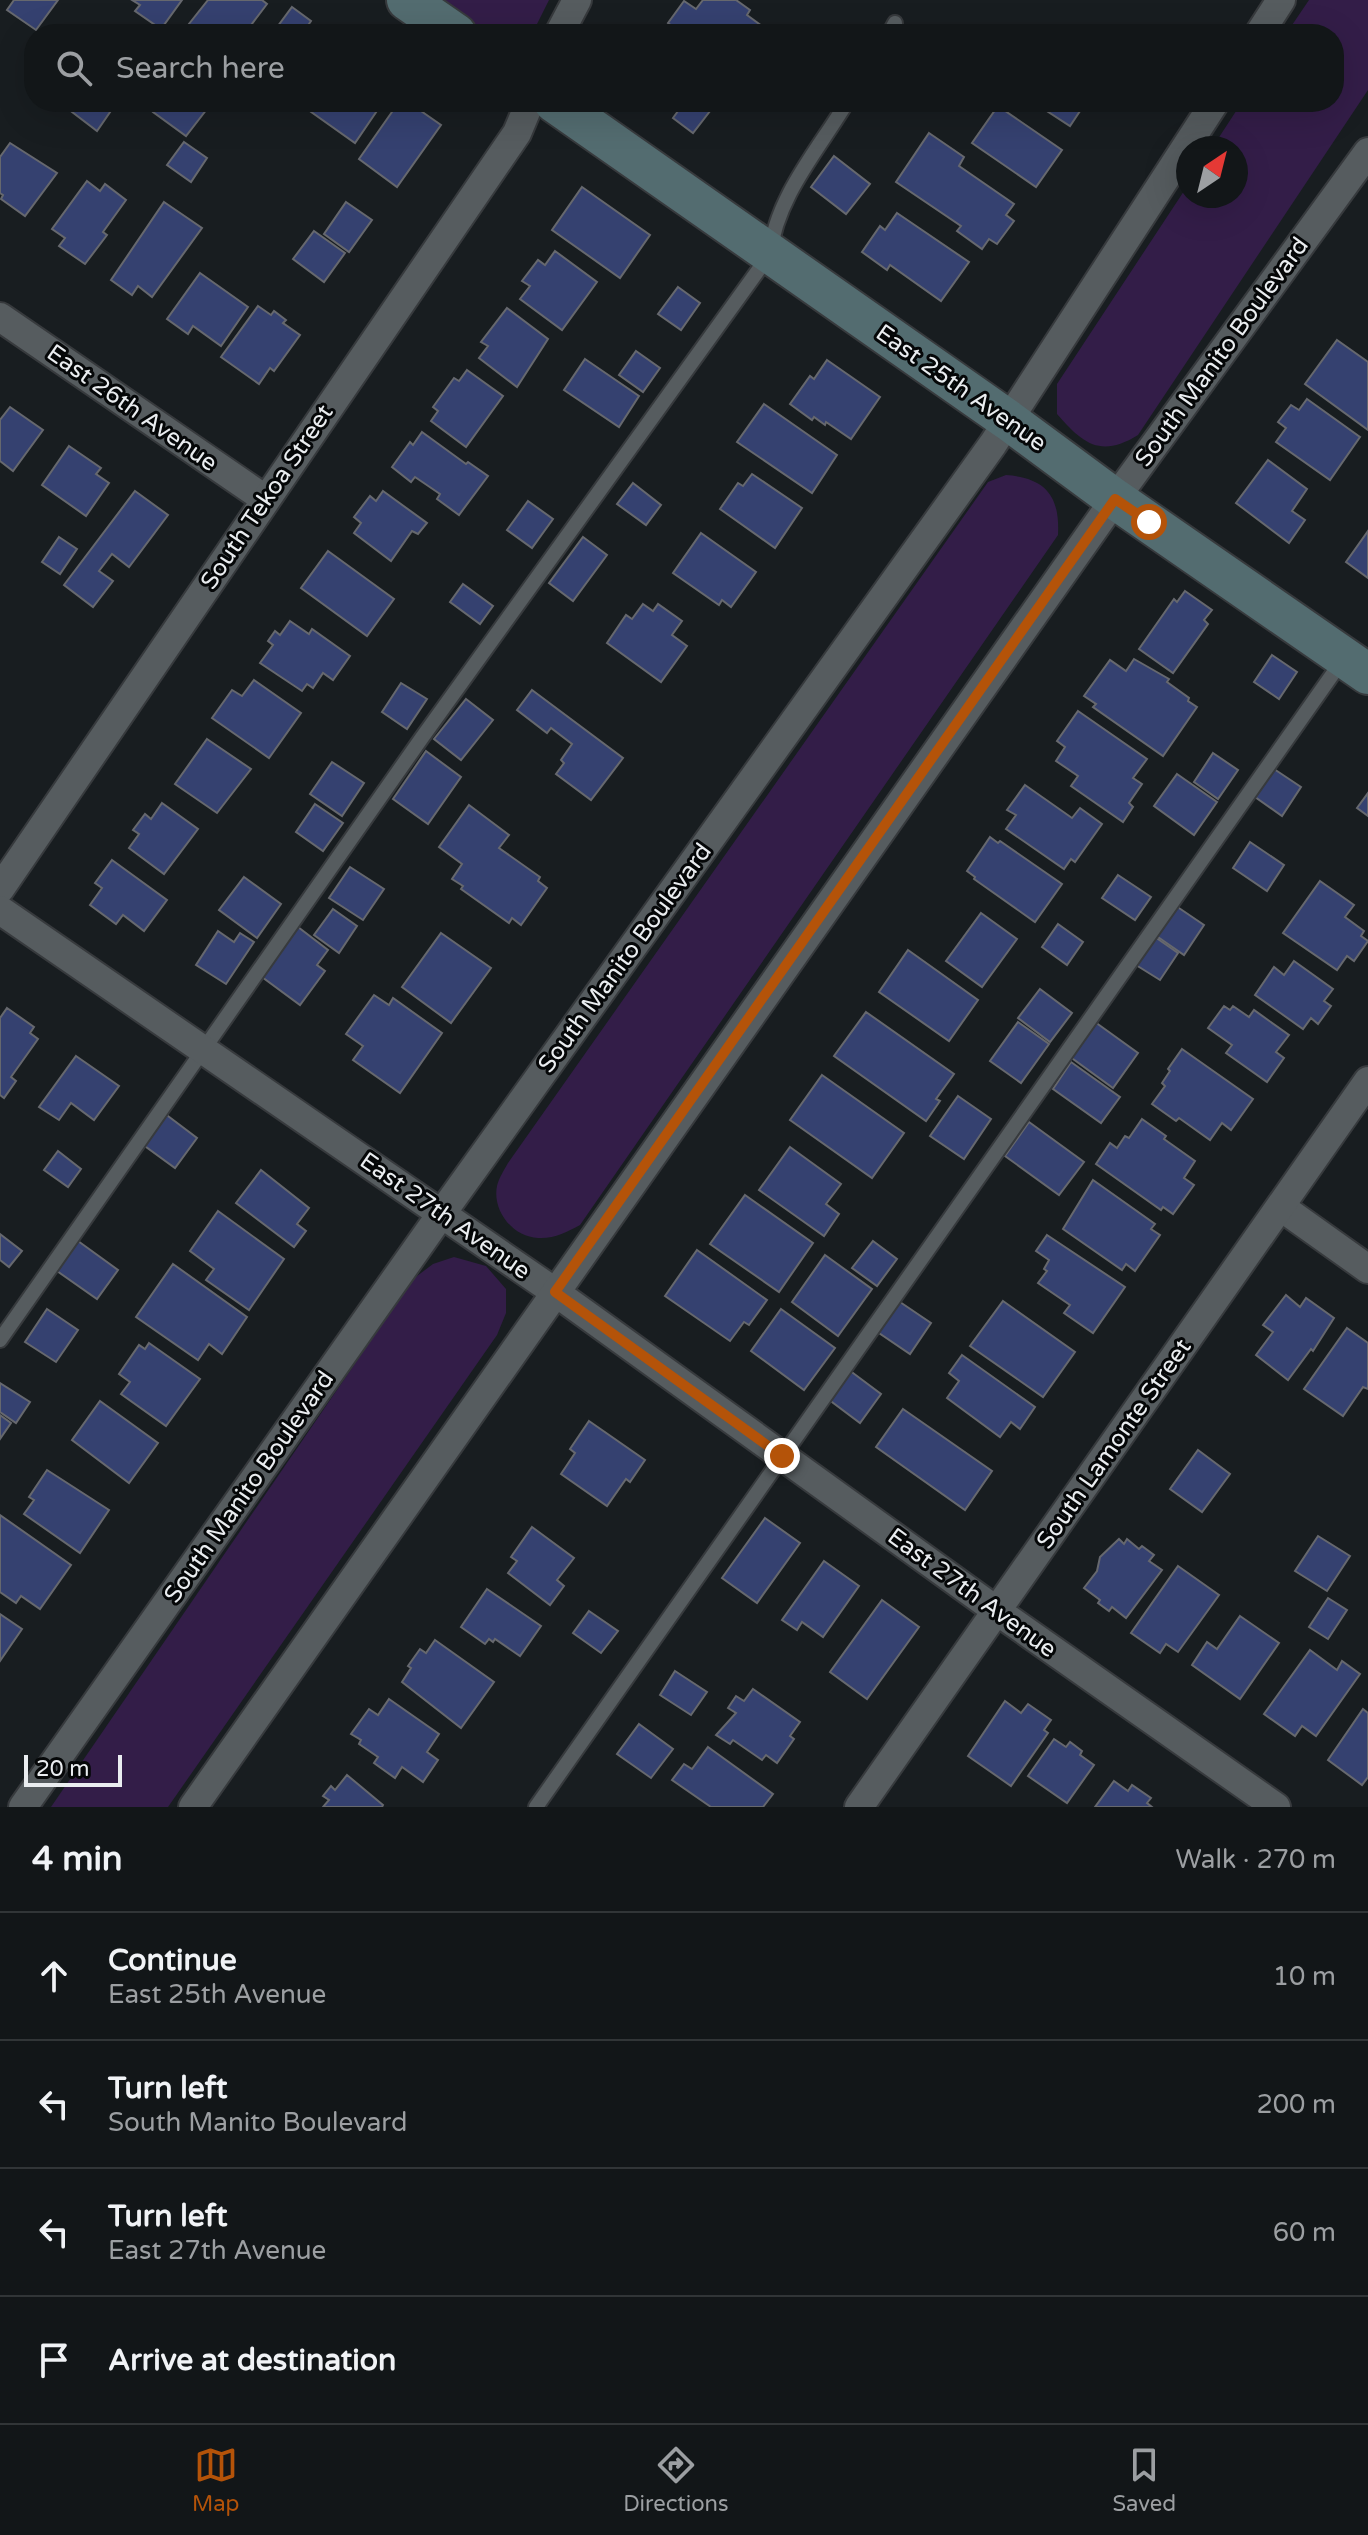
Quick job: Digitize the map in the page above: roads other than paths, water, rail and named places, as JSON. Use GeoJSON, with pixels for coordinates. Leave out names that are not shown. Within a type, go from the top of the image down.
{"type":"FeatureCollection","features":[{"type":"Feature","properties":{"kind":"street"},"geometry":{"type":"LineString","coordinates":[[407,0],[442,24]]}},
{"type":"Feature","properties":{"kind":"street"},"geometry":{"type":"LineString","coordinates":[[564,24],[577,0]]}},
{"type":"Feature","properties":{"kind":"street"},"geometry":{"type":"LineString","coordinates":[[1265,24],[1281,0]]}},
{"type":"Feature","properties":{"kind":"street","name":"South Tekoa Street"},"geometry":{"type":"LineString","coordinates":[[0,889],[517,133],[526,112]]}},
{"type":"Feature","properties":{"kind":"street","name":"East 25th Avenue"},"geometry":{"type":"LineString","coordinates":[[568,112],[1356,666]]}},
{"type":"Feature","properties":{"kind":"street","name":"South Manito Boulevard"},"geometry":{"type":"LineString","coordinates":[[23,1807],[1008,420],[1208,112]]}},
{"type":"Feature","properties":{"kind":"street","name":"South Manito Boulevard"},"geometry":{"type":"LineString","coordinates":[[193,1807],[1115,499],[1368,152]]}},
{"type":"Feature","properties":{"kind":"street","name":"East 26th Avenue"},"geometry":{"type":"LineString","coordinates":[[0,317],[265,499]]}},
{"type":"Feature","properties":{"kind":"street","name":"East 27th Avenue"},"geometry":{"type":"LineString","coordinates":[[0,910],[555,1292],[997,1611],[1276,1807]]}},
{"type":"Feature","properties":{"kind":"street","name":"South Lamonte Street"},"geometry":{"type":"LineString","coordinates":[[859,1807],[1368,1081]]}},
{"type":"Feature","properties":{"kind":"street"},"geometry":{"type":"LineString","coordinates":[[1281,1207],[1368,1269]]}},
{"type":"Feature","properties":{"kind":"lane"},"geometry":{"type":"LineString","coordinates":[[0,1340],[421,739],[770,254],[777,220],[841,112]]}},
{"type":"Feature","properties":{"kind":"lane"},"geometry":{"type":"LineString","coordinates":[[536,1807],[782,1456],[1356,666]]}}]}
